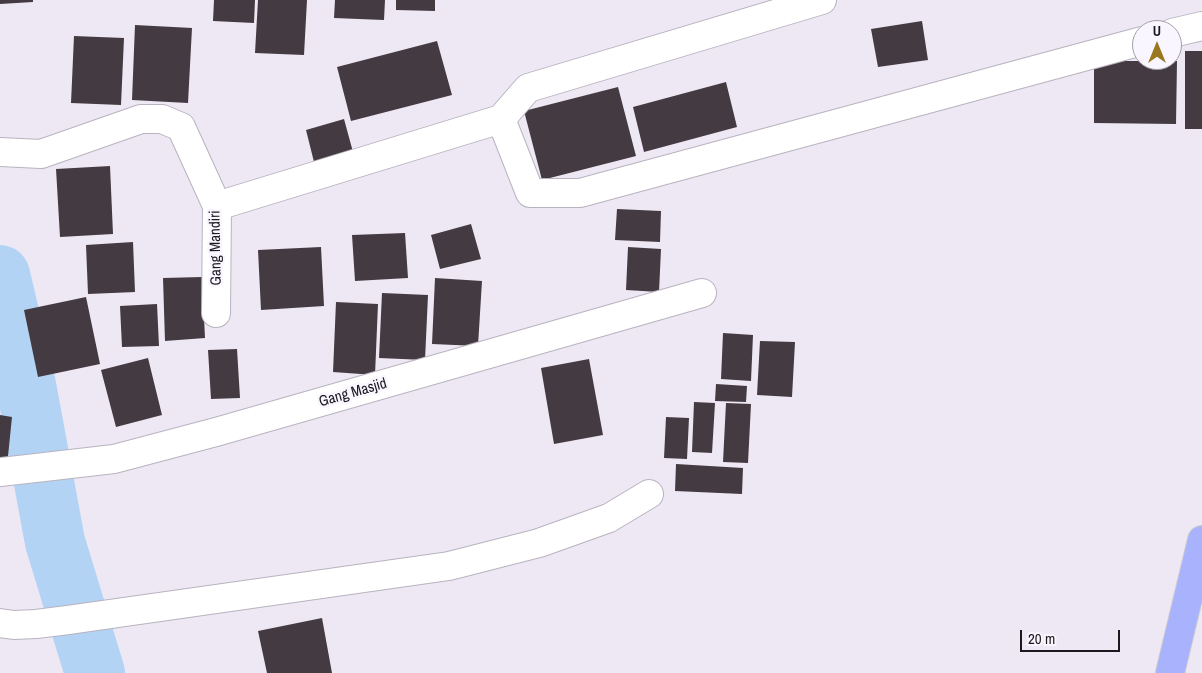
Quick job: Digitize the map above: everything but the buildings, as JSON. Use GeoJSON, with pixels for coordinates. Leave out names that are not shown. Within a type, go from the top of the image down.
{"type":"FeatureCollection","features":[{"type":"Feature","properties":{"kind":"highway"},"geometry":{"type":"LineString","coordinates":[[1170,673],[1202,540]]}},
{"type":"Feature","properties":{"kind":"street"},"geometry":{"type":"LineString","coordinates":[[217,206],[501,119],[528,88],[822,0]]}},
{"type":"Feature","properties":{"kind":"street"},"geometry":{"type":"LineString","coordinates":[[1182,31],[1202,26]]}},
{"type":"Feature","properties":{"kind":"street"},"geometry":{"type":"LineString","coordinates":[[501,119],[530,193],[580,193],[1132,44]]}},
{"type":"Feature","properties":{"kind":"street","name":"Gang Mandiri"},"geometry":{"type":"LineString","coordinates":[[0,152],[41,154],[141,119],[162,119],[181,127],[217,206],[216,313]]}},
{"type":"Feature","properties":{"kind":"street","name":"Gang Masjid"},"geometry":{"type":"LineString","coordinates":[[0,472],[114,459],[216,432],[702,293]]}},
{"type":"Feature","properties":{"kind":"street"},"geometry":{"type":"LineString","coordinates":[[0,623],[14,625],[36,624],[449,566],[540,543],[609,518],[649,494]]}},
{"type":"Feature","properties":{"kind":"waterway"},"geometry":{"type":"LineString","coordinates":[[0,275],[26,385],[55,542],[95,673]]}}]}
